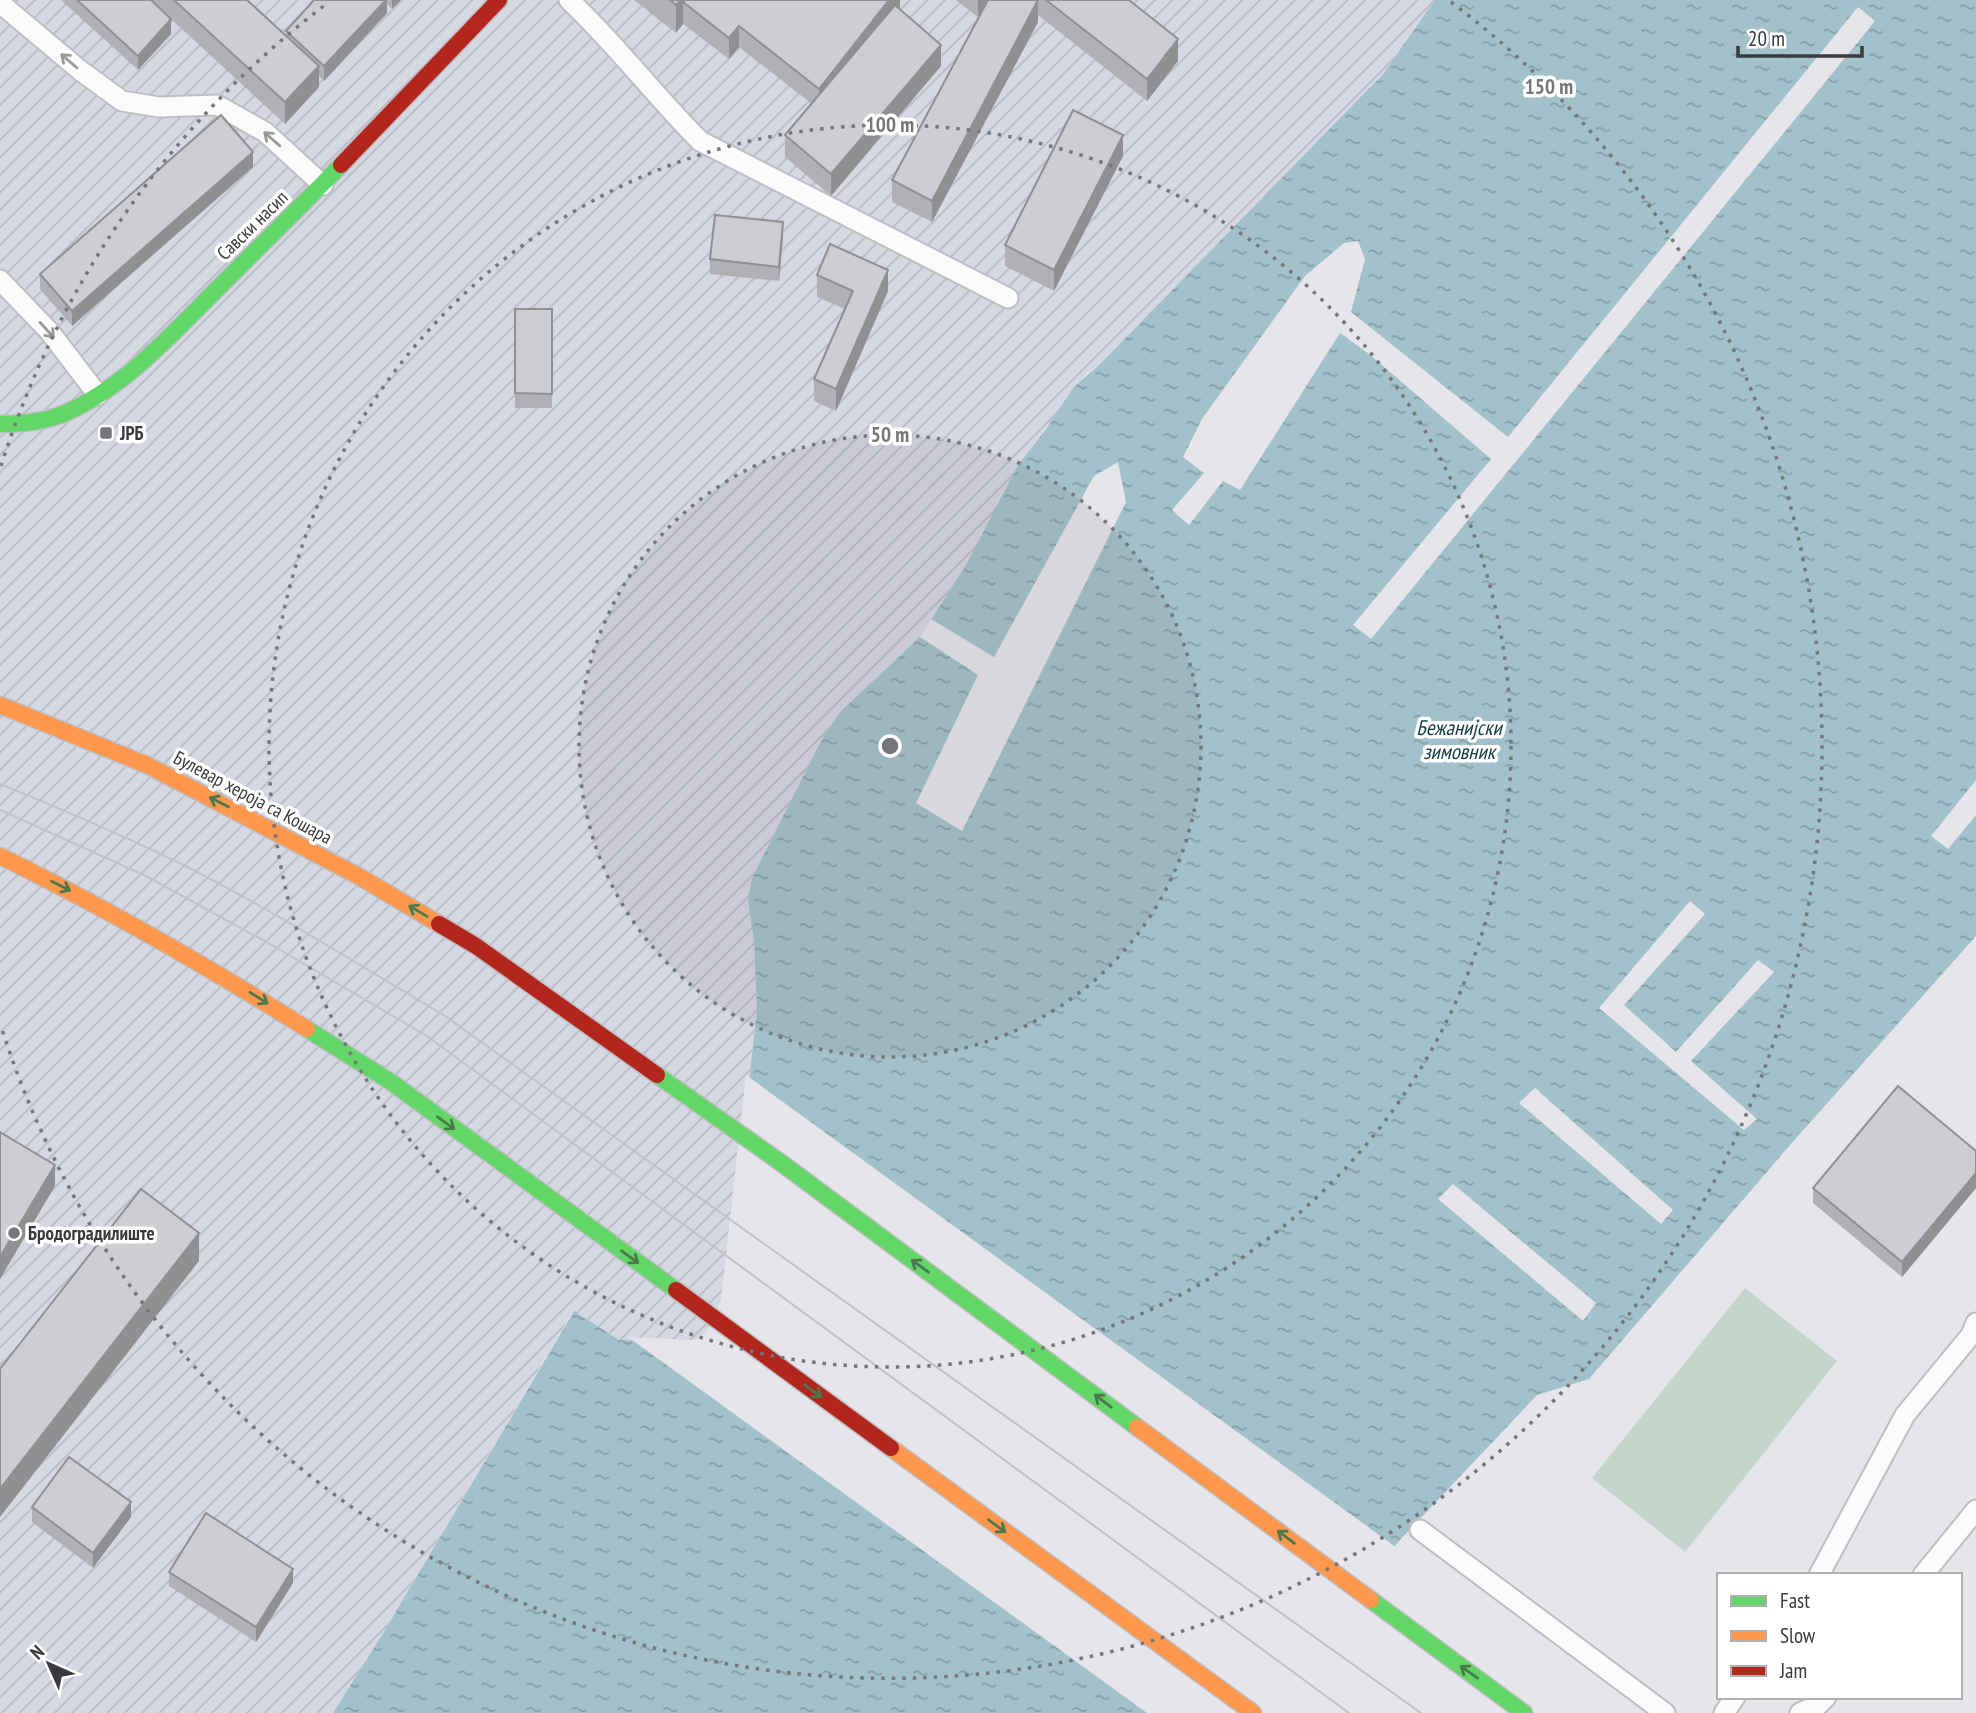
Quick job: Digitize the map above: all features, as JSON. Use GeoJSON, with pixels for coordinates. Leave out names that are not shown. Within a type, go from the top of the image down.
{"type":"FeatureCollection","features":[{"type":"Feature","properties":{"kind":"main road","name":"Савски насип"},"geometry":{"type":"LineString","coordinates":[[0,424],[25,425],[57,417],[98,395],[134,369],[323,185],[499,0]]}},
{"type":"Feature","properties":{"kind":"main road","name":"Булевар хероја са Кошара"},"geometry":{"type":"LineString","coordinates":[[0,705],[147,765],[360,877],[476,946],[791,1171],[1524,1713]]}},
{"type":"Feature","properties":{"kind":"main road"},"geometry":{"type":"LineString","coordinates":[[0,856],[205,965],[391,1082],[1253,1713]]}},
{"type":"Feature","properties":{"kind":"lane"},"geometry":{"type":"LineString","coordinates":[[569,0],[700,141],[1009,298]]}},
{"type":"Feature","properties":{"kind":"lane"},"geometry":{"type":"LineString","coordinates":[[0,3],[81,71],[122,101],[159,107],[217,105],[265,132],[323,185]]}},
{"type":"Feature","properties":{"kind":"lane"},"geometry":{"type":"LineString","coordinates":[[0,281],[49,331],[98,395]]}},
{"type":"Feature","properties":{"kind":"lane"},"geometry":{"type":"LineString","coordinates":[[1820,1573],[1905,1415],[1964,1344],[1976,1323]]}},
{"type":"Feature","properties":{"kind":"lane"},"geometry":{"type":"LineString","coordinates":[[1925,1573],[1976,1510]]}},
{"type":"Feature","properties":{"kind":"lane"},"geometry":{"type":"LineString","coordinates":[[1420,1530],[1665,1713]]}},
{"type":"Feature","properties":{"kind":"lane"},"geometry":{"type":"LineString","coordinates":[[1800,1713],[1818,1705],[1824,1699]]}},
{"type":"Feature","properties":{"kind":"shaded area"},"geometry":{"type":"Polygon","coordinates":[[[0,0],[1435,0],[1383,74],[1102,362],[1086,374],[1018,465],[966,565],[920,637],[841,711],[823,737],[752,878],[748,901],[754,942],[757,1010],[724,1301],[717,1324],[695,1343],[619,1340],[573,1311],[333,1713],[0,1713],[0,0]]]}},
{"type":"Feature","properties":{"kind":"green space"},"geometry":{"type":"Polygon","coordinates":[[[1745,1288],[1837,1361],[1685,1552],[1592,1478],[1745,1288]]]}},
{"type":"Feature","properties":{"kind":"water","name":"Бежанијски зимовник"},"geometry":{"type":"Polygon","coordinates":[[[1435,0],[1976,0],[1976,936],[1790,1145],[1589,1379],[1537,1395],[1399,1541],[1361,1587],[1301,1713],[333,1713],[574,1311],[619,1340],[695,1343],[709,1336],[724,1301],[757,1010],[754,942],[748,901],[752,878],[823,737],[841,711],[920,637],[966,565],[1018,465],[1073,388],[1102,362],[1383,74],[1435,0]]]}},
{"type":"Feature","properties":{"kind":"pier"},"geometry":{"type":"Polygon","coordinates":[[[1858,7],[1875,21],[1371,639],[1353,625],[1491,459],[1369,354],[1340,333],[1240,490],[1223,481],[1189,525],[1172,510],[1204,473],[1183,457],[1202,419],[1305,276],[1344,243],[1358,241],[1365,259],[1351,312],[1508,437],[1858,7]]]}},
{"type":"Feature","properties":{"kind":"pier"},"geometry":{"type":"Polygon","coordinates":[[[1118,462],[1126,502],[962,831],[916,803],[978,675],[920,637],[931,619],[994,657],[1094,476],[1118,462]]]}},
{"type":"Feature","properties":{"kind":"pier"},"geometry":{"type":"Polygon","coordinates":[[[1976,780],[1976,815],[1948,849],[1931,836],[1976,780]]]}},
{"type":"Feature","properties":{"kind":"pier"},"geometry":{"type":"Polygon","coordinates":[[[1690,901],[1705,914],[1624,1005],[1676,1052],[1758,960],[1774,972],[1691,1061],[1757,1119],[1744,1130],[1599,1008],[1690,901]]]}},
{"type":"Feature","properties":{"kind":"pier"},"geometry":{"type":"Polygon","coordinates":[[[746,1075],[1397,1548],[1364,1589],[1305,1713],[1147,1713],[628,1337],[695,1340],[706,1333],[721,1300],[746,1075]]]}},
{"type":"Feature","properties":{"kind":"pier"},"geometry":{"type":"Polygon","coordinates":[[[1535,1088],[1673,1210],[1661,1224],[1519,1103],[1535,1088]]]}},
{"type":"Feature","properties":{"kind":"pier"},"geometry":{"type":"Polygon","coordinates":[[[1453,1184],[1596,1303],[1583,1321],[1438,1199],[1453,1184]]]}},
{"type":"Feature","properties":{"kind":"building"},"geometry":{"type":"Polygon","coordinates":[[[77,0],[151,0],[171,19],[138,56],[77,0]]]}},
{"type":"Feature","properties":{"kind":"building"},"geometry":{"type":"Polygon","coordinates":[[[174,0],[247,0],[319,66],[285,102],[174,0]]]}},
{"type":"Feature","properties":{"kind":"building"},"geometry":{"type":"Polygon","coordinates":[[[314,0],[386,0],[324,66],[286,31],[314,0]]]}},
{"type":"Feature","properties":{"kind":"building"},"geometry":{"type":"Polygon","coordinates":[[[889,0],[819,89],[739,26],[729,38],[683,2],[889,0]]]}},
{"type":"Feature","properties":{"kind":"building"},"geometry":{"type":"Polygon","coordinates":[[[988,0],[1038,0],[932,201],[892,180],[988,0]]]}},
{"type":"Feature","properties":{"kind":"building"},"geometry":{"type":"Polygon","coordinates":[[[1046,0],[1129,0],[1178,39],[1147,79],[1046,0]]]}},
{"type":"Feature","properties":{"kind":"building"},"geometry":{"type":"Polygon","coordinates":[[[895,5],[941,45],[831,174],[785,135],[895,5]]]}},
{"type":"Feature","properties":{"kind":"building"},"geometry":{"type":"Polygon","coordinates":[[[1073,110],[1123,135],[1054,270],[1005,245],[1073,110]]]}},
{"type":"Feature","properties":{"kind":"building"},"geometry":{"type":"Polygon","coordinates":[[[221,115],[253,152],[72,311],[40,274],[221,115]]]}},
{"type":"Feature","properties":{"kind":"building"},"geometry":{"type":"Polygon","coordinates":[[[715,215],[783,222],[779,267],[710,259],[715,215]]]}},
{"type":"Feature","properties":{"kind":"building"},"geometry":{"type":"Polygon","coordinates":[[[830,244],[888,270],[836,389],[814,379],[853,291],[817,275],[830,244]]]}},
{"type":"Feature","properties":{"kind":"building"},"geometry":{"type":"Polygon","coordinates":[[[515,309],[552,309],[552,394],[515,393],[515,309]]]}},
{"type":"Feature","properties":{"kind":"building"},"geometry":{"type":"Polygon","coordinates":[[[1898,1086],[1976,1151],[1976,1173],[1902,1262],[1813,1188],[1898,1086]]]}},
{"type":"Feature","properties":{"kind":"building","name":"Бродоградилиште"},"geometry":{"type":"Polygon","coordinates":[[[0,1132],[55,1165],[0,1257],[0,1132]]]}},
{"type":"Feature","properties":{"kind":"building"},"geometry":{"type":"Polygon","coordinates":[[[141,1189],[199,1233],[0,1489],[0,1369],[141,1189]]]}},
{"type":"Feature","properties":{"kind":"building"},"geometry":{"type":"Polygon","coordinates":[[[69,1457],[131,1502],[93,1553],[32,1507],[69,1457]]]}},
{"type":"Feature","properties":{"kind":"building"},"geometry":{"type":"Polygon","coordinates":[[[206,1513],[293,1569],[256,1627],[169,1572],[206,1513]]]}},
{"type":"Feature","properties":{"kind":"tram line"},"geometry":{"type":"LineString","coordinates":[[0,784],[195,871],[290,923],[445,1016],[1421,1713]]}},
{"type":"Feature","properties":{"kind":"tram line"},"geometry":{"type":"LineString","coordinates":[[0,810],[146,876],[270,944],[427,1036],[1349,1713]]}},
{"type":"Feature","properties":{"kind":"traffic: fast"},"geometry":{"type":"LineString","coordinates":[[0,424],[32,422],[63,414],[105,391],[124,377],[178,328],[341,165]]}},
{"type":"Feature","properties":{"kind":"traffic: fast"},"geometry":{"type":"LineString","coordinates":[[307,1029],[391,1082],[676,1290]]}},
{"type":"Feature","properties":{"kind":"traffic: fast"},"geometry":{"type":"LineString","coordinates":[[657,1075],[780,1162],[1137,1427]]}},
{"type":"Feature","properties":{"kind":"traffic: fast"},"geometry":{"type":"LineString","coordinates":[[1371,1600],[1524,1713]]}},
{"type":"Feature","properties":{"kind":"traffic: slow"},"geometry":{"type":"LineString","coordinates":[[0,705],[147,765],[360,877],[439,924]]}},
{"type":"Feature","properties":{"kind":"traffic: slow"},"geometry":{"type":"LineString","coordinates":[[0,856],[156,938],[307,1029]]}},
{"type":"Feature","properties":{"kind":"traffic: slow"},"geometry":{"type":"LineString","coordinates":[[1137,1427],[1371,1600]]}},
{"type":"Feature","properties":{"kind":"traffic: slow"},"geometry":{"type":"LineString","coordinates":[[891,1448],[1253,1713]]}},
{"type":"Feature","properties":{"kind":"traffic: jam"},"geometry":{"type":"LineString","coordinates":[[341,165],[499,0]]}},
{"type":"Feature","properties":{"kind":"traffic: jam"},"geometry":{"type":"LineString","coordinates":[[439,924],[476,946],[657,1075]]}},
{"type":"Feature","properties":{"kind":"traffic: jam"},"geometry":{"type":"LineString","coordinates":[[676,1290],[891,1448]]}},
{"type":"Feature","properties":{"kind":"place","name":"ЈРБ"},"geometry":{"type":"Point","coordinates":[106,433]}},
{"type":"Feature","properties":{"kind":"place","name":"Бродоградилиште"},"geometry":{"type":"Point","coordinates":[14,1233]}}]}
